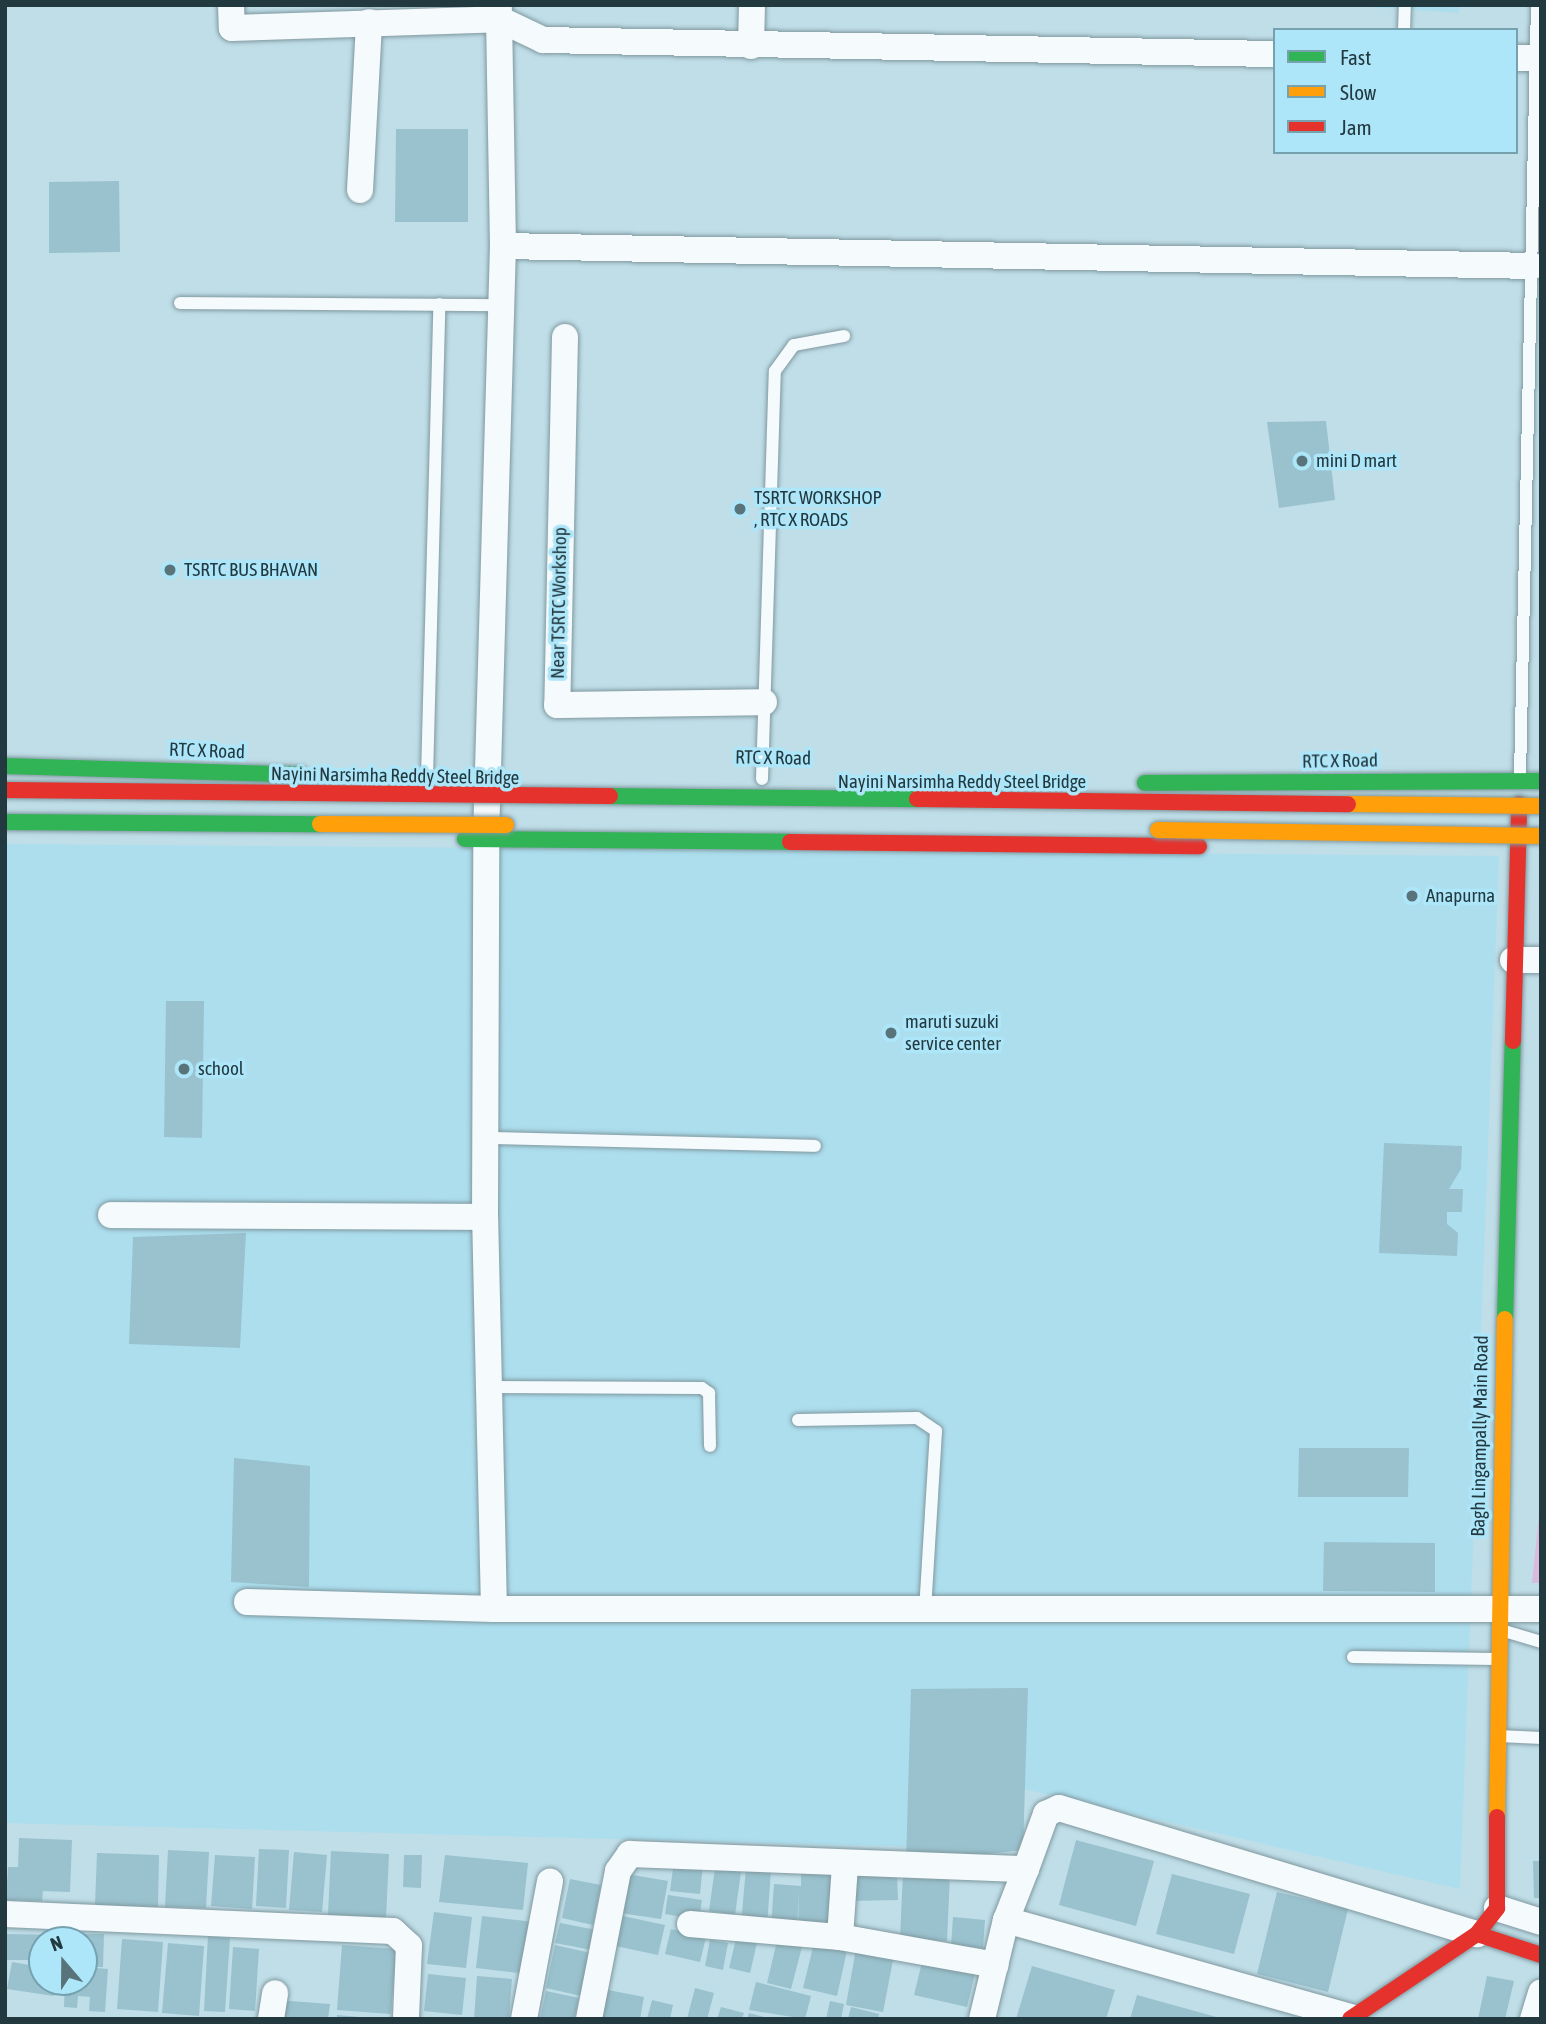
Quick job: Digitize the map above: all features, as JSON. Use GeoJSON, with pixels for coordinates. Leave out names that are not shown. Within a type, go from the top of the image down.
{"type":"FeatureCollection","features":[{"type":"Feature","properties":{"kind":"main road","name":"RTC X Road"},"geometry":{"type":"LineString","coordinates":[[5,766],[427,778],[1541,780]]}},
{"type":"Feature","properties":{"kind":"main road","name":"Bagh Lingampally Main Road"},"geometry":{"type":"LineString","coordinates":[[1497,1908],[1497,1619],[1520,780]]}},
{"type":"Feature","properties":{"kind":"main road","name":"Nayini Narsimha Reddy Steel Bridge"},"geometry":{"type":"LineString","coordinates":[[5,790],[1541,806]]}},
{"type":"Feature","properties":{"kind":"main road"},"geometry":{"type":"LineString","coordinates":[[5,822],[1541,835]]}},
{"type":"Feature","properties":{"kind":"main road"},"geometry":{"type":"LineString","coordinates":[[5,835],[1541,853]]}},
{"type":"Feature","properties":{"kind":"main road"},"geometry":{"type":"LineString","coordinates":[[1351,2018],[1478,1934],[1497,1908]]}},
{"type":"Feature","properties":{"kind":"main road"},"geometry":{"type":"LineString","coordinates":[[1478,1934],[1541,1955]]}},
{"type":"Feature","properties":{"kind":"street"},"geometry":{"type":"LineString","coordinates":[[231,5],[232,28],[369,22],[499,12],[543,40],[1273,54]]}},
{"type":"Feature","properties":{"kind":"street"},"geometry":{"type":"LineString","coordinates":[[751,46],[752,5]]}},
{"type":"Feature","properties":{"kind":"street"},"geometry":{"type":"LineString","coordinates":[[494,1609],[485,1217],[489,1138],[486,839],[503,246],[499,12]]}},
{"type":"Feature","properties":{"kind":"street"},"geometry":{"type":"LineString","coordinates":[[360,190],[369,22]]}},
{"type":"Feature","properties":{"kind":"street"},"geometry":{"type":"LineString","coordinates":[[503,246],[1533,266]]}},
{"type":"Feature","properties":{"kind":"street","name":"Near TSRTC Workshop"},"geometry":{"type":"LineString","coordinates":[[565,337],[557,705],[764,702]]}},
{"type":"Feature","properties":{"kind":"street"},"geometry":{"type":"LineString","coordinates":[[1513,960],[1541,960]]}},
{"type":"Feature","properties":{"kind":"street"},"geometry":{"type":"LineString","coordinates":[[111,1215],[485,1217]]}},
{"type":"Feature","properties":{"kind":"street"},"geometry":{"type":"LineString","coordinates":[[247,1602],[494,1609],[925,1609],[1497,1619],[1541,1609]]}},
{"type":"Feature","properties":{"kind":"street"},"geometry":{"type":"LineString","coordinates":[[982,2019],[1006,1920],[1046,1814],[1059,1808],[1478,1934]]}},
{"type":"Feature","properties":{"kind":"street"},"geometry":{"type":"LineString","coordinates":[[589,2019],[623,1858],[1026,1869]]}},
{"type":"Feature","properties":{"kind":"street"},"geometry":{"type":"LineString","coordinates":[[840,1937],[845,1865]]}},
{"type":"Feature","properties":{"kind":"street"},"geometry":{"type":"LineString","coordinates":[[524,2019],[550,1881]]}},
{"type":"Feature","properties":{"kind":"street"},"geometry":{"type":"LineString","coordinates":[[1497,1908],[1541,1922]]}},
{"type":"Feature","properties":{"kind":"street"},"geometry":{"type":"LineString","coordinates":[[5,1914],[393,1931],[409,1946],[406,2019]]}},
{"type":"Feature","properties":{"kind":"street"},"geometry":{"type":"LineString","coordinates":[[1006,1920],[1351,2018]]}},
{"type":"Feature","properties":{"kind":"street"},"geometry":{"type":"LineString","coordinates":[[690,1924],[840,1937],[995,1965]]}},
{"type":"Feature","properties":{"kind":"street"},"geometry":{"type":"LineString","coordinates":[[1533,2019],[1541,1992]]}},
{"type":"Feature","properties":{"kind":"lane"},"geometry":{"type":"LineString","coordinates":[[1404,28],[1405,5]]}},
{"type":"Feature","properties":{"kind":"lane"},"geometry":{"type":"LineString","coordinates":[[1520,780],[1533,266],[1531,58],[1537,5]]}},
{"type":"Feature","properties":{"kind":"lane"},"geometry":{"type":"LineString","coordinates":[[180,303],[501,305]]}},
{"type":"Feature","properties":{"kind":"lane"},"geometry":{"type":"LineString","coordinates":[[427,778],[439,304]]}},
{"type":"Feature","properties":{"kind":"lane"},"geometry":{"type":"LineString","coordinates":[[762,779],[775,371],[794,345],[844,336]]}},
{"type":"Feature","properties":{"kind":"lane"},"geometry":{"type":"LineString","coordinates":[[489,1138],[815,1146]]}},
{"type":"Feature","properties":{"kind":"lane"},"geometry":{"type":"LineString","coordinates":[[489,1387],[702,1388],[709,1393],[710,1446]]}},
{"type":"Feature","properties":{"kind":"lane"},"geometry":{"type":"LineString","coordinates":[[798,1420],[917,1418],[936,1431],[925,1609]]}},
{"type":"Feature","properties":{"kind":"lane"},"geometry":{"type":"LineString","coordinates":[[1497,1619],[1541,1642]]}},
{"type":"Feature","properties":{"kind":"lane"},"geometry":{"type":"LineString","coordinates":[[1353,1657],[1497,1659]]}},
{"type":"Feature","properties":{"kind":"lane"},"geometry":{"type":"LineString","coordinates":[[1497,1736],[1541,1738]]}},
{"type":"Feature","properties":{"kind":"shaded area"},"geometry":{"type":"Polygon","coordinates":[[[1339,5],[1459,5],[1459,13],[1339,5]]]}},
{"type":"Feature","properties":{"kind":"shaded area"},"geometry":{"type":"Polygon","coordinates":[[[5,844],[1499,856],[1460,1889],[1020,1788],[999,1849],[5,1823],[5,844]]]}},
{"type":"Feature","properties":{"kind":"shaded area"},"geometry":{"type":"Polygon","coordinates":[[[1541,1496],[1541,1583],[1532,1583],[1541,1496]]]}},
{"type":"Feature","properties":{"kind":"building"},"geometry":{"type":"Polygon","coordinates":[[[396,129],[468,129],[468,222],[395,222],[396,129]]]}},
{"type":"Feature","properties":{"kind":"building"},"geometry":{"type":"Polygon","coordinates":[[[119,181],[120,252],[49,253],[49,182],[119,181]]]}},
{"type":"Feature","properties":{"kind":"building","name":"mini D mart"},"geometry":{"type":"Polygon","coordinates":[[[1326,421],[1335,500],[1279,508],[1267,422],[1326,421]]]}},
{"type":"Feature","properties":{"kind":"building","name":"school"},"geometry":{"type":"Polygon","coordinates":[[[166,1001],[204,1001],[202,1138],[164,1137],[166,1001]]]}},
{"type":"Feature","properties":{"kind":"building"},"geometry":{"type":"Polygon","coordinates":[[[1384,1143],[1462,1146],[1461,1169],[1449,1189],[1463,1189],[1462,1212],[1447,1212],[1447,1224],[1458,1233],[1457,1256],[1379,1253],[1384,1143]]]}},
{"type":"Feature","properties":{"kind":"building"},"geometry":{"type":"Polygon","coordinates":[[[246,1233],[240,1348],[129,1344],[133,1237],[246,1233]]]}},
{"type":"Feature","properties":{"kind":"building"},"geometry":{"type":"Polygon","coordinates":[[[1299,1448],[1409,1448],[1408,1497],[1298,1497],[1299,1448]]]}},
{"type":"Feature","properties":{"kind":"building"},"geometry":{"type":"Polygon","coordinates":[[[234,1458],[310,1466],[309,1587],[231,1582],[234,1458]]]}},
{"type":"Feature","properties":{"kind":"building"},"geometry":{"type":"Polygon","coordinates":[[[1324,1542],[1435,1543],[1435,1592],[1323,1591],[1324,1542]]]}},
{"type":"Feature","properties":{"kind":"building"},"geometry":{"type":"Polygon","coordinates":[[[1028,1688],[1023,1850],[906,1863],[911,1689],[1028,1688]]]}},
{"type":"Feature","properties":{"kind":"building"},"geometry":{"type":"Polygon","coordinates":[[[19,1838],[72,1840],[70,1892],[43,1891],[42,1901],[6,1900],[8,1867],[18,1867],[19,1838]]]}},
{"type":"Feature","properties":{"kind":"building"},"geometry":{"type":"Polygon","coordinates":[[[1076,1840],[1154,1861],[1136,1926],[1059,1905],[1076,1840]]]}},
{"type":"Feature","properties":{"kind":"building"},"geometry":{"type":"Polygon","coordinates":[[[259,1849],[289,1850],[286,1908],[256,1906],[259,1849]]]}},
{"type":"Feature","properties":{"kind":"building"},"geometry":{"type":"Polygon","coordinates":[[[168,1850],[209,1852],[206,1908],[165,1907],[168,1850]]]}},
{"type":"Feature","properties":{"kind":"building"},"geometry":{"type":"Polygon","coordinates":[[[331,1851],[389,1854],[386,1918],[328,1915],[331,1851]]]}},
{"type":"Feature","properties":{"kind":"building"},"geometry":{"type":"Polygon","coordinates":[[[294,1852],[327,1855],[322,1912],[289,1910],[294,1852]]]}},
{"type":"Feature","properties":{"kind":"building"},"geometry":{"type":"Polygon","coordinates":[[[97,1853],[159,1855],[158,1907],[95,1905],[97,1853]]]}},
{"type":"Feature","properties":{"kind":"building"},"geometry":{"type":"Polygon","coordinates":[[[215,1855],[255,1857],[252,1909],[211,1906],[215,1855]]]}},
{"type":"Feature","properties":{"kind":"building"},"geometry":{"type":"Polygon","coordinates":[[[404,1855],[422,1855],[421,1888],[403,1887],[404,1855]]]}},
{"type":"Feature","properties":{"kind":"building"},"geometry":{"type":"Polygon","coordinates":[[[445,1855],[528,1863],[523,1910],[439,1902],[445,1855]]]}},
{"type":"Feature","properties":{"kind":"building"},"geometry":{"type":"Polygon","coordinates":[[[674,1861],[703,1864],[700,1894],[670,1891],[674,1861]]]}},
{"type":"Feature","properties":{"kind":"building"},"geometry":{"type":"Polygon","coordinates":[[[1533,1861],[1541,1861],[1541,1898],[1534,1898],[1533,1861]]]}},
{"type":"Feature","properties":{"kind":"building"},"geometry":{"type":"Polygon","coordinates":[[[715,1868],[741,1872],[735,1915],[709,1911],[715,1868]]]}},
{"type":"Feature","properties":{"kind":"building"},"geometry":{"type":"Polygon","coordinates":[[[746,1868],[771,1870],[767,1926],[741,1924],[746,1868]]]}},
{"type":"Feature","properties":{"kind":"building"},"geometry":{"type":"Polygon","coordinates":[[[801,1872],[831,1873],[828,1928],[798,1927],[799,1890],[797,1929],[771,1927],[774,1884],[801,1886],[801,1872]]]}},
{"type":"Feature","properties":{"kind":"building"},"geometry":{"type":"Polygon","coordinates":[[[903,1872],[950,1874],[947,1941],[900,1939],[903,1872]]]}},
{"type":"Feature","properties":{"kind":"building"},"geometry":{"type":"Polygon","coordinates":[[[627,1874],[668,1881],[661,1919],[620,1913],[627,1874]]]}},
{"type":"Feature","properties":{"kind":"building"},"geometry":{"type":"Polygon","coordinates":[[[849,1874],[897,1874],[898,1900],[849,1901],[849,1874]]]}},
{"type":"Feature","properties":{"kind":"building"},"geometry":{"type":"Polygon","coordinates":[[[1172,1874],[1250,1894],[1234,1954],[1156,1934],[1172,1874]]]}},
{"type":"Feature","properties":{"kind":"building"},"geometry":{"type":"Polygon","coordinates":[[[570,1879],[601,1885],[593,1925],[562,1918],[570,1879]]]}},
{"type":"Feature","properties":{"kind":"building"},"geometry":{"type":"Polygon","coordinates":[[[1277,1892],[1348,1909],[1328,1992],[1257,1974],[1277,1892]]]}},
{"type":"Feature","properties":{"kind":"building"},"geometry":{"type":"Polygon","coordinates":[[[668,1895],[702,1900],[699,1920],[665,1914],[668,1895]]]}},
{"type":"Feature","properties":{"kind":"building"},"geometry":{"type":"Polygon","coordinates":[[[434,1912],[472,1917],[466,1968],[427,1964],[434,1912]]]}},
{"type":"Feature","properties":{"kind":"building"},"geometry":{"type":"Polygon","coordinates":[[[618,1915],[665,1925],[658,1955],[611,1945],[618,1915]]]}},
{"type":"Feature","properties":{"kind":"building"},"geometry":{"type":"Polygon","coordinates":[[[482,1916],[534,1922],[528,1974],[476,1968],[482,1916]]]}},
{"type":"Feature","properties":{"kind":"building"},"geometry":{"type":"Polygon","coordinates":[[[953,1917],[985,1920],[983,1948],[951,1946],[953,1917]]]}},
{"type":"Feature","properties":{"kind":"building"},"geometry":{"type":"Polygon","coordinates":[[[560,1923],[596,1930],[592,1950],[555,1943],[560,1923]]]}},
{"type":"Feature","properties":{"kind":"building"},"geometry":{"type":"Polygon","coordinates":[[[671,1929],[706,1937],[700,1962],[665,1954],[671,1929]]]}},
{"type":"Feature","properties":{"kind":"building"},"geometry":{"type":"Polygon","coordinates":[[[5,1934],[28,1934],[28,1960],[5,1960],[5,1934]]]}},
{"type":"Feature","properties":{"kind":"building"},"geometry":{"type":"Polygon","coordinates":[[[98,1934],[104,1934],[103,1967],[98,1967],[98,1934]]]}},
{"type":"Feature","properties":{"kind":"building"},"geometry":{"type":"Polygon","coordinates":[[[208,1936],[230,1938],[225,2012],[204,2011],[208,1936]]]}},
{"type":"Feature","properties":{"kind":"building"},"geometry":{"type":"Polygon","coordinates":[[[122,1939],[163,1942],[158,2012],[117,2009],[122,1939]]]}},
{"type":"Feature","properties":{"kind":"building"},"geometry":{"type":"Polygon","coordinates":[[[736,1939],[757,1943],[750,1973],[729,1968],[736,1939]]]}},
{"type":"Feature","properties":{"kind":"building"},"geometry":{"type":"Polygon","coordinates":[[[815,1939],[848,1946],[837,1996],[803,1988],[815,1939]]]}},
{"type":"Feature","properties":{"kind":"building"},"geometry":{"type":"Polygon","coordinates":[[[710,1940],[728,1943],[723,1970],[705,1966],[710,1940]]]}},
{"type":"Feature","properties":{"kind":"building"},"geometry":{"type":"Polygon","coordinates":[[[777,1941],[802,1947],[791,1989],[767,1983],[777,1941]]]}},
{"type":"Feature","properties":{"kind":"building"},"geometry":{"type":"Polygon","coordinates":[[[168,1943],[204,1946],[199,2016],[162,2013],[168,1943]]]}},
{"type":"Feature","properties":{"kind":"building"},"geometry":{"type":"Polygon","coordinates":[[[857,1943],[895,1950],[883,2012],[846,2005],[857,1943]]]}},
{"type":"Feature","properties":{"kind":"building"},"geometry":{"type":"Polygon","coordinates":[[[342,1945],[396,1949],[391,2014],[337,2010],[342,1945]]]}},
{"type":"Feature","properties":{"kind":"building"},"geometry":{"type":"Polygon","coordinates":[[[555,1945],[591,1953],[581,1996],[546,1988],[555,1945]]]}},
{"type":"Feature","properties":{"kind":"building"},"geometry":{"type":"Polygon","coordinates":[[[233,1947],[259,1949],[255,2011],[229,2009],[233,1947]]]}},
{"type":"Feature","properties":{"kind":"building"},"geometry":{"type":"Polygon","coordinates":[[[924,1954],[977,1966],[967,2007],[914,1995],[924,1954]]]}},
{"type":"Feature","properties":{"kind":"building"},"geometry":{"type":"Polygon","coordinates":[[[12,1962],[28,1965],[28,1992],[7,1989],[12,1962]]]}},
{"type":"Feature","properties":{"kind":"building"},"geometry":{"type":"Polygon","coordinates":[[[1032,1966],[1115,1990],[1106,2019],[1016,2019],[1032,1966]]]}},
{"type":"Feature","properties":{"kind":"building"},"geometry":{"type":"Polygon","coordinates":[[[98,1968],[108,1969],[105,2012],[89,2011],[90,1997],[78,1996],[98,1996],[98,1968]]]}},
{"type":"Feature","properties":{"kind":"building"},"geometry":{"type":"Polygon","coordinates":[[[428,1974],[466,1978],[462,2015],[424,2011],[428,1974]]]}},
{"type":"Feature","properties":{"kind":"building"},"geometry":{"type":"Polygon","coordinates":[[[477,1976],[512,1979],[509,2019],[474,2019],[477,1976]]]}},
{"type":"Feature","properties":{"kind":"building"},"geometry":{"type":"Polygon","coordinates":[[[1487,1976],[1514,1981],[1505,2019],[1478,2019],[1487,1976]]]}},
{"type":"Feature","properties":{"kind":"building"},"geometry":{"type":"Polygon","coordinates":[[[756,1982],[811,1996],[805,2019],[749,2010],[756,1982]]]}},
{"type":"Feature","properties":{"kind":"building"},"geometry":{"type":"Polygon","coordinates":[[[695,1988],[714,1993],[707,2019],[687,2019],[695,1988]]]}},
{"type":"Feature","properties":{"kind":"building"},"geometry":{"type":"Polygon","coordinates":[[[603,1989],[644,1997],[640,2019],[597,2019],[603,1989]]]}},
{"type":"Feature","properties":{"kind":"building"},"geometry":{"type":"Polygon","coordinates":[[[546,1991],[579,1998],[574,2019],[540,2019],[546,1991]]]}},
{"type":"Feature","properties":{"kind":"building"},"geometry":{"type":"Polygon","coordinates":[[[1137,1995],[1220,2018],[1220,2019],[1130,2019],[1137,1995]]]}},
{"type":"Feature","properties":{"kind":"building"},"geometry":{"type":"Polygon","coordinates":[[[64,1996],[78,1996],[77,2008],[64,2007],[64,1996]]]}},
{"type":"Feature","properties":{"kind":"building"},"geometry":{"type":"Polygon","coordinates":[[[277,2000],[330,2004],[328,2019],[275,2019],[277,2000]]]}},
{"type":"Feature","properties":{"kind":"building"},"geometry":{"type":"Polygon","coordinates":[[[652,2000],[673,2005],[670,2019],[647,2019],[652,2000]]]}},
{"type":"Feature","properties":{"kind":"building"},"geometry":{"type":"Polygon","coordinates":[[[830,2001],[844,2004],[841,2019],[826,2019],[830,2001]]]}},
{"type":"Feature","properties":{"kind":"building"},"geometry":{"type":"Polygon","coordinates":[[[721,2007],[744,2013],[742,2019],[717,2019],[721,2007]]]}},
{"type":"Feature","properties":{"kind":"building"},"geometry":{"type":"Polygon","coordinates":[[[851,2007],[879,2014],[878,2019],[848,2019],[851,2007]]]}},
{"type":"Feature","properties":{"kind":"building"},"geometry":{"type":"Polygon","coordinates":[[[749,2013],[768,2018],[768,2019],[747,2019],[749,2013]]]}},
{"type":"Feature","properties":{"kind":"building"},"geometry":{"type":"Polygon","coordinates":[[[337,2015],[360,2017],[360,2019],[337,2019],[337,2015]]]}},
{"type":"Feature","properties":{"kind":"traffic: fast"},"geometry":{"type":"LineString","coordinates":[[5,766],[301,775]]}},
{"type":"Feature","properties":{"kind":"traffic: fast"},"geometry":{"type":"LineString","coordinates":[[1145,783],[1541,781]]}},
{"type":"Feature","properties":{"kind":"traffic: fast"},"geometry":{"type":"LineString","coordinates":[[610,796],[917,799]]}},
{"type":"Feature","properties":{"kind":"traffic: fast"},"geometry":{"type":"LineString","coordinates":[[5,822],[320,824]]}},
{"type":"Feature","properties":{"kind":"traffic: fast"},"geometry":{"type":"LineString","coordinates":[[465,839],[790,842]]}},
{"type":"Feature","properties":{"kind":"traffic: fast"},"geometry":{"type":"LineString","coordinates":[[1505,1319],[1513,1041]]}},
{"type":"Feature","properties":{"kind":"traffic: slow"},"geometry":{"type":"LineString","coordinates":[[1348,804],[1541,806]]}},
{"type":"Feature","properties":{"kind":"traffic: slow"},"geometry":{"type":"LineString","coordinates":[[320,824],[506,825]]}},
{"type":"Feature","properties":{"kind":"traffic: slow"},"geometry":{"type":"LineString","coordinates":[[1158,830],[1541,836]]}},
{"type":"Feature","properties":{"kind":"traffic: slow"},"geometry":{"type":"LineString","coordinates":[[1497,1817],[1505,1319]]}},
{"type":"Feature","properties":{"kind":"traffic: jam"},"geometry":{"type":"LineString","coordinates":[[5,790],[610,796]]}},
{"type":"Feature","properties":{"kind":"traffic: jam"},"geometry":{"type":"LineString","coordinates":[[917,799],[1348,804]]}},
{"type":"Feature","properties":{"kind":"traffic: jam"},"geometry":{"type":"LineString","coordinates":[[1513,1041],[1519,804]]}},
{"type":"Feature","properties":{"kind":"traffic: jam"},"geometry":{"type":"LineString","coordinates":[[790,842],[1199,846]]}},
{"type":"Feature","properties":{"kind":"traffic: jam"},"geometry":{"type":"LineString","coordinates":[[1350,2019],[1477,1934],[1497,1908],[1497,1817]]}},
{"type":"Feature","properties":{"kind":"traffic: jam"},"geometry":{"type":"LineString","coordinates":[[1477,1934],[1541,1955]]}},
{"type":"Feature","properties":{"kind":"place","name":"mini D mart"},"geometry":{"type":"Point","coordinates":[1302,461]}},
{"type":"Feature","properties":{"kind":"place","name":"TSRTC WORKSHOP , RTC X ROADS"},"geometry":{"type":"Point","coordinates":[740,509]}},
{"type":"Feature","properties":{"kind":"place","name":"TSRTC BUS BHAVAN"},"geometry":{"type":"Point","coordinates":[170,570]}},
{"type":"Feature","properties":{"kind":"place","name":"Anapurna"},"geometry":{"type":"Point","coordinates":[1412,896]}},
{"type":"Feature","properties":{"kind":"place","name":"maruti suzuki service center"},"geometry":{"type":"Point","coordinates":[891,1033]}},
{"type":"Feature","properties":{"kind":"place","name":"school"},"geometry":{"type":"Point","coordinates":[184,1069]}}]}
